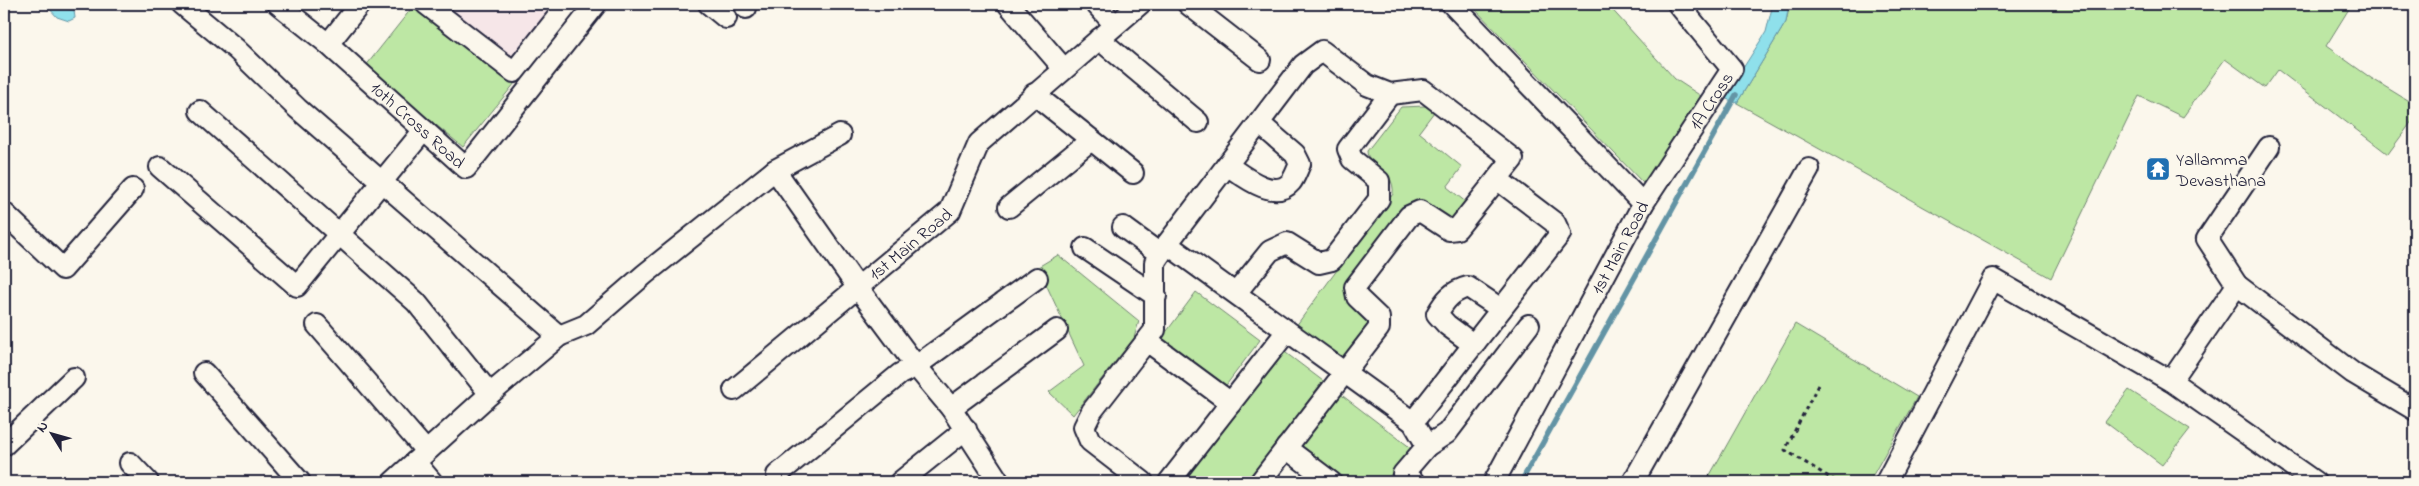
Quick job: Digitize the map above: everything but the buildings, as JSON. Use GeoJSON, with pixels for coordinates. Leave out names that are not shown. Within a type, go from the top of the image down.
{"type":"FeatureCollection","features":[{"type":"Feature","properties":{"kind":"street"},"geometry":{"type":"LineString","coordinates":[[182,4],[236,49],[298,109],[559,336]]}},
{"type":"Feature","properties":{"kind":"street","name":"10th Cross Road"},"geometry":{"type":"LineString","coordinates":[[278,4],[328,44],[466,168],[596,4]]}},
{"type":"Feature","properties":{"kind":"street"},"geometry":{"type":"LineString","coordinates":[[328,44],[360,4]]}},
{"type":"Feature","properties":{"kind":"street"},"geometry":{"type":"LineString","coordinates":[[426,4],[514,72],[568,4]]}},
{"type":"Feature","properties":{"kind":"street"},"geometry":{"type":"LineString","coordinates":[[709,4],[726,18]]}},
{"type":"Feature","properties":{"kind":"street"},"geometry":{"type":"LineString","coordinates":[[1008,4],[1064,69]]}},
{"type":"Feature","properties":{"kind":"street"},"geometry":{"type":"LineString","coordinates":[[1096,4],[1115,25]]}},
{"type":"Feature","properties":{"kind":"street","name":"1st Main Road"},"geometry":{"type":"LineString","coordinates":[[999,482],[951,408],[916,366],[858,288],[950,211],[979,143],[1140,4]]}},
{"type":"Feature","properties":{"kind":"street"},"geometry":{"type":"LineString","coordinates":[[1188,4],[1260,60]]}},
{"type":"Feature","properties":{"kind":"street","name":"1st Main Road"},"geometry":{"type":"LineString","coordinates":[[1452,4],[1643,204],[1494,482]]}},
{"type":"Feature","properties":{"kind":"street","name":"1A Cross"},"geometry":{"type":"LineString","coordinates":[[1643,204],[1732,69],[1678,4]]}},
{"type":"Feature","properties":{"kind":"street"},"geometry":{"type":"LineString","coordinates":[[1099,39],[1198,122]]}},
{"type":"Feature","properties":{"kind":"street"},"geometry":{"type":"LineString","coordinates":[[1143,482],[1090,441],[1084,427],[1092,411],[1155,330],[1155,262],[1163,249],[1303,65],[1322,51],[1367,86],[1390,94],[1423,90],[1513,158],[1457,229],[1449,230],[1420,211],[1409,216],[1355,287],[1357,297],[1379,318],[1379,328],[1260,482]]}},
{"type":"Feature","properties":{"kind":"street"},"geometry":{"type":"LineString","coordinates":[[1034,94],[1133,173]]}},
{"type":"Feature","properties":{"kind":"street"},"geometry":{"type":"LineString","coordinates":[[1236,293],[1270,251],[1287,243],[1319,263],[1332,260],[1379,199],[1379,181],[1352,159],[1348,149],[1390,94]]}},
{"type":"Feature","properties":{"kind":"street"},"geometry":{"type":"LineString","coordinates":[[200,111],[416,302],[490,394]]}},
{"type":"Feature","properties":{"kind":"street"},"geometry":{"type":"LineString","coordinates":[[1227,165],[1261,186],[1274,190],[1290,183],[1300,164],[1295,154],[1259,122]]}},
{"type":"Feature","properties":{"kind":"street"},"geometry":{"type":"LineString","coordinates":[[160,166],[297,286],[424,130]]}},
{"type":"Feature","properties":{"kind":"street"},"geometry":{"type":"LineString","coordinates":[[393,482],[490,394],[559,336],[586,325],[645,274],[775,170],[840,135]]}},
{"type":"Feature","properties":{"kind":"street"},"geometry":{"type":"LineString","coordinates":[[1009,207],[1091,140]]}},
{"type":"Feature","properties":{"kind":"street"},"geometry":{"type":"LineString","coordinates":[[2269,147],[2206,239],[2237,285],[2353,373],[2415,410]]}},
{"type":"Feature","properties":{"kind":"street"},"geometry":{"type":"LineString","coordinates":[[1633,482],[1809,169]]}},
{"type":"Feature","properties":{"kind":"street"},"geometry":{"type":"LineString","coordinates":[[734,390],[858,288],[775,170]]}},
{"type":"Feature","properties":{"kind":"street"},"geometry":{"type":"LineString","coordinates":[[1413,422],[1560,234],[1555,223],[1498,178]]}},
{"type":"Feature","properties":{"kind":"street"},"geometry":{"type":"LineString","coordinates":[[4,214],[64,269],[133,190]]}},
{"type":"Feature","properties":{"kind":"street"},"geometry":{"type":"LineString","coordinates":[[1123,227],[1236,293],[1413,422],[1427,446]]}},
{"type":"Feature","properties":{"kind":"street"},"geometry":{"type":"LineString","coordinates":[[1085,248],[1156,296]]}},
{"type":"Feature","properties":{"kind":"street"},"geometry":{"type":"LineString","coordinates":[[777,475],[900,374],[916,366],[1037,278]]}},
{"type":"Feature","properties":{"kind":"street"},"geometry":{"type":"LineString","coordinates":[[1886,482],[1993,279],[2171,381],[2314,482]]}},
{"type":"Feature","properties":{"kind":"street"},"geometry":{"type":"LineString","coordinates":[[2171,381],[2237,285]]}},
{"type":"Feature","properties":{"kind":"street"},"geometry":{"type":"LineString","coordinates":[[1474,345],[1447,325],[1438,314],[1444,302],[1457,290],[1468,287],[1501,310]]}},
{"type":"Feature","properties":{"kind":"street"},"geometry":{"type":"LineString","coordinates":[[317,325],[420,457],[432,482]]}},
{"type":"Feature","properties":{"kind":"street"},"geometry":{"type":"LineString","coordinates":[[1404,479],[1427,446],[1448,433],[1529,325]]}},
{"type":"Feature","properties":{"kind":"street"},"geometry":{"type":"LineString","coordinates":[[951,408],[1057,330]]}},
{"type":"Feature","properties":{"kind":"street"},"geometry":{"type":"LineString","coordinates":[[1169,482],[1287,331]]}},
{"type":"Feature","properties":{"kind":"street"},"geometry":{"type":"LineString","coordinates":[[1147,341],[1231,403]]}},
{"type":"Feature","properties":{"kind":"street"},"geometry":{"type":"LineString","coordinates":[[204,373],[300,482]]}},
{"type":"Feature","properties":{"kind":"street"},"geometry":{"type":"LineString","coordinates":[[4,445],[74,378]]}},
{"type":"Feature","properties":{"kind":"street"},"geometry":{"type":"LineString","coordinates":[[900,482],[966,429]]}},
{"type":"Feature","properties":{"kind":"street"},"geometry":{"type":"LineString","coordinates":[[1286,448],[1331,482]]}},
{"type":"Feature","properties":{"kind":"street"},"geometry":{"type":"LineString","coordinates":[[130,463],[148,482]]}},
{"type":"Feature","properties":{"kind":"path"},"geometry":{"type":"LineString","coordinates":[[1818,385],[1785,450],[1837,482]]}},
{"type":"Feature","properties":{"kind":"shaded area"},"geometry":{"type":"Polygon","coordinates":[[[415,4],[578,4],[463,147],[415,4]]]}},
{"type":"Feature","properties":{"kind":"green space"},"geometry":{"type":"Polygon","coordinates":[[[415,4],[419,4],[515,83],[463,147],[365,67],[415,4]]]}},
{"type":"Feature","properties":{"kind":"green space"},"geometry":{"type":"Polygon","coordinates":[[[1470,4],[1607,4],[1675,79],[1701,96],[1644,184],[1470,4]]]}},
{"type":"Feature","properties":{"kind":"green space"},"geometry":{"type":"Polygon","coordinates":[[[1790,4],[2352,4],[2326,46],[2371,78],[2415,105],[2415,117],[2388,154],[2278,70],[2265,88],[2225,59],[2183,117],[2139,96],[2051,278],[1737,103],[1786,22],[1790,4]]]}},
{"type":"Feature","properties":{"kind":"green space"},"geometry":{"type":"Polygon","coordinates":[[[1426,106],[1434,112],[1419,132],[1462,167],[1447,187],[1467,203],[1452,219],[1424,204],[1349,281],[1372,321],[1343,367],[1293,330],[1393,194],[1390,178],[1371,161],[1367,151],[1401,107],[1426,106]]]}},
{"type":"Feature","properties":{"kind":"green space"},"geometry":{"type":"Polygon","coordinates":[[[1058,255],[1139,321],[1134,338],[1073,415],[1049,392],[1084,366],[1038,267],[1058,255]]]}},
{"type":"Feature","properties":{"kind":"green space"},"geometry":{"type":"Polygon","coordinates":[[[1196,292],[1260,340],[1224,388],[1161,339],[1196,292]]]}},
{"type":"Feature","properties":{"kind":"green space"},"geometry":{"type":"Polygon","coordinates":[[[1795,324],[1917,397],[1869,482],[1706,482],[1795,324]]]}},
{"type":"Feature","properties":{"kind":"green space"},"geometry":{"type":"Polygon","coordinates":[[[1282,350],[1323,381],[1247,482],[1182,482],[1282,350]]]}},
{"type":"Feature","properties":{"kind":"green space"},"geometry":{"type":"Polygon","coordinates":[[[2129,390],[2190,429],[2162,465],[2105,422],[2129,390]]]}},
{"type":"Feature","properties":{"kind":"green space"},"geometry":{"type":"Polygon","coordinates":[[[1339,393],[1411,448],[1385,482],[1350,482],[1300,444],[1339,393]]]}},
{"type":"Feature","properties":{"kind":"water"},"geometry":{"type":"Polygon","coordinates":[[[50,4],[62,4],[65,8],[74,10],[75,18],[69,21],[57,17],[49,8],[50,4]]]}},
{"type":"Feature","properties":{"kind":"water"},"geometry":{"type":"Polygon","coordinates":[[[1773,4],[1789,4],[1786,22],[1737,103],[1724,98],[1766,32],[1773,4]]]}},
{"type":"Feature","properties":{"kind":"waterway"},"geometry":{"type":"LineString","coordinates":[[1521,482],[1736,95]]}},
{"type":"Feature","properties":{"kind":"place","name":"Yallamma Devasthana"},"geometry":{"type":"Point","coordinates":[2158,169]}}]}
